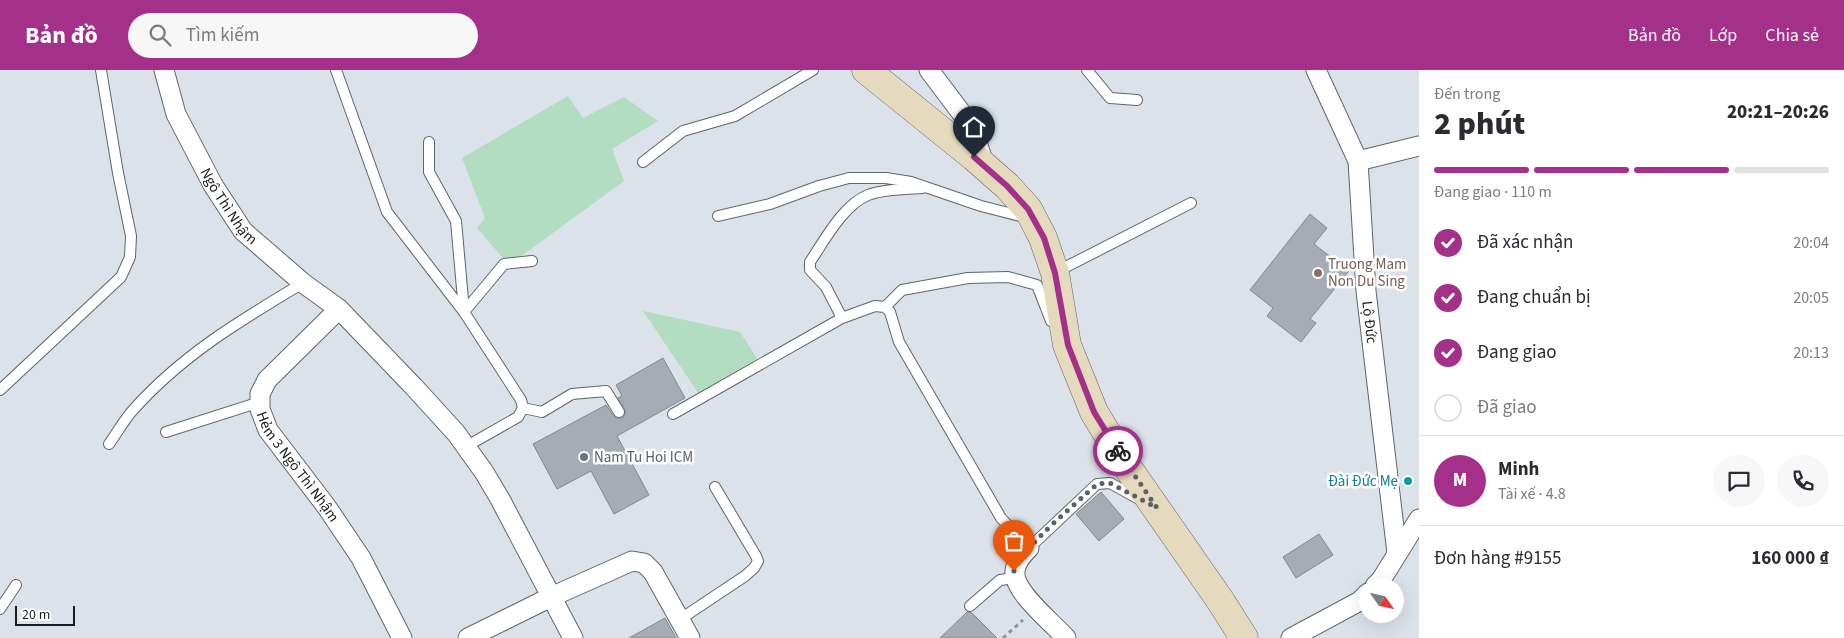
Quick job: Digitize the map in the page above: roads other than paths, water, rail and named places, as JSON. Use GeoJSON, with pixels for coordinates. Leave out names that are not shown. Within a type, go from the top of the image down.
{"type":"FeatureCollection","features":[{"type":"Feature","properties":{"kind":"street","name":"Ngô Thì Nhậm"},"geometry":{"type":"LineString","coordinates":[[164,70],[176,114],[213,185],[243,231],[303,282],[339,309],[414,386],[467,446],[500,500],[573,638]]}},
{"type":"Feature","properties":{"kind":"street"},"geometry":{"type":"LineString","coordinates":[[866,70],[986,167],[1028,209],[1044,238],[1055,273],[1068,345],[1094,412],[1126,465],[1220,600],[1244,638]]}},
{"type":"Feature","properties":{"kind":"street"},"geometry":{"type":"LineString","coordinates":[[929,70],[972,127],[986,167]]}},
{"type":"Feature","properties":{"kind":"street","name":"Lộ Đức"},"geometry":{"type":"LineString","coordinates":[[1316,70],[1358,161],[1366,291],[1397,553]]}},
{"type":"Feature","properties":{"kind":"street"},"geometry":{"type":"LineString","coordinates":[[1358,161],[1419,146]]}},
{"type":"Feature","properties":{"kind":"street","name":"Hẻm 3 Ngô Thì Nhậm"},"geometry":{"type":"LineString","coordinates":[[339,309],[267,380],[260,394],[260,409],[268,430],[326,506],[361,558],[402,638]]}},
{"type":"Feature","properties":{"kind":"street"},"geometry":{"type":"LineString","coordinates":[[1382,578],[1418,524]]}},
{"type":"Feature","properties":{"kind":"street"},"geometry":{"type":"LineString","coordinates":[[1029,548],[1017,563],[1014,571],[1015,578],[1021,591],[1066,638]]}},
{"type":"Feature","properties":{"kind":"street"},"geometry":{"type":"LineString","coordinates":[[468,638],[550,597],[632,561],[644,563],[653,572],[690,638]]}},
{"type":"Feature","properties":{"kind":"street"},"geometry":{"type":"LineString","coordinates":[[1291,638],[1359,602]]}},
{"type":"Feature","properties":{"kind":"lane"},"geometry":{"type":"LineString","coordinates":[[0,390],[121,277],[130,257],[132,236],[118,173],[101,70]]}},
{"type":"Feature","properties":{"kind":"lane"},"geometry":{"type":"LineString","coordinates":[[336,70],[387,212],[464,312],[521,400],[523,408],[518,417],[467,446]]}},
{"type":"Feature","properties":{"kind":"lane"},"geometry":{"type":"LineString","coordinates":[[643,162],[683,131],[735,116],[813,70]]}},
{"type":"Feature","properties":{"kind":"lane"},"geometry":{"type":"LineString","coordinates":[[1088,70],[1110,98],[1137,100]]}},
{"type":"Feature","properties":{"kind":"lane"},"geometry":{"type":"LineString","coordinates":[[429,142],[428,172],[456,221],[464,312]]}},
{"type":"Feature","properties":{"kind":"lane"},"geometry":{"type":"LineString","coordinates":[[718,216],[770,204],[819,186],[849,178],[886,178],[911,182],[982,206],[1034,219]]}},
{"type":"Feature","properties":{"kind":"lane"},"geometry":{"type":"LineString","coordinates":[[842,318],[826,288],[810,270],[810,262],[826,238],[847,209],[867,195],[899,189],[930,188]]}},
{"type":"Feature","properties":{"kind":"lane"},"geometry":{"type":"LineString","coordinates":[[1055,273],[1191,203]]}},
{"type":"Feature","properties":{"kind":"lane"},"geometry":{"type":"LineString","coordinates":[[464,312],[504,264],[532,261]]}},
{"type":"Feature","properties":{"kind":"lane"},"geometry":{"type":"LineString","coordinates":[[885,307],[902,290],[968,278],[1008,277],[1037,286],[1057,337],[1068,345]]}},
{"type":"Feature","properties":{"kind":"lane"},"geometry":{"type":"LineString","coordinates":[[110,444],[132,411],[157,385],[196,350],[303,282]]}},
{"type":"Feature","properties":{"kind":"lane"},"geometry":{"type":"LineString","coordinates":[[673,414],[842,318],[875,306],[885,307],[890,312],[900,342],[1001,518],[1029,548],[1097,484],[1110,483],[1157,508]]}},
{"type":"Feature","properties":{"kind":"lane"},"geometry":{"type":"LineString","coordinates":[[523,408],[542,412],[572,394],[606,391],[619,412]]}},
{"type":"Feature","properties":{"kind":"lane"},"geometry":{"type":"LineString","coordinates":[[166,432],[260,402]]}},
{"type":"Feature","properties":{"kind":"lane"},"geometry":{"type":"LineString","coordinates":[[679,620],[745,576],[754,568],[758,561],[715,487]]}},
{"type":"Feature","properties":{"kind":"lane"},"geometry":{"type":"LineString","coordinates":[[970,606],[1000,580],[1015,578]]}},
{"type":"Feature","properties":{"kind":"lane"},"geometry":{"type":"LineString","coordinates":[[0,609],[16,585]]}},
{"type":"Feature","properties":{"kind":"place","name":"Truong Mam Non Du Sing"},"geometry":{"type":"Point","coordinates":[1318,273]}},
{"type":"Feature","properties":{"kind":"place","name":"Nam Tu Hoi ICM"},"geometry":{"type":"Point","coordinates":[584,457]}},
{"type":"Feature","properties":{"kind":"place","name":"Đài Đức Mẹ"},"geometry":{"type":"Point","coordinates":[1408,481]}}]}
